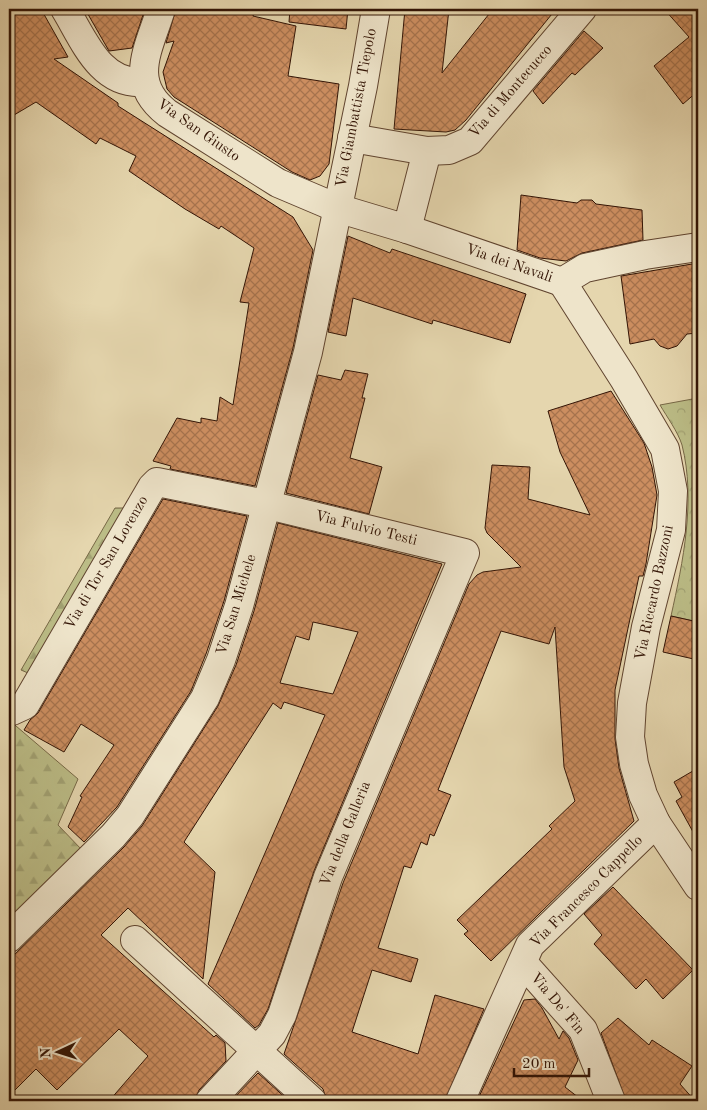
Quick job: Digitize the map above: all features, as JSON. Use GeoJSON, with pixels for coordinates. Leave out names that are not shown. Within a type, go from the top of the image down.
{"type":"FeatureCollection","features":[{"type":"Feature","properties":{"kind":"street"},"geometry":{"type":"LineString","coordinates":[[66,9],[92,54],[104,69],[125,82],[143,82],[144,66],[161,9]]}},
{"type":"Feature","properties":{"kind":"street","name":"Via Giambattista Tiepolo"},"geometry":{"type":"LineString","coordinates":[[337,208],[376,9]]}},
{"type":"Feature","properties":{"kind":"street","name":"Via di Montecucco"},"geometry":{"type":"LineString","coordinates":[[352,138],[427,151],[449,150],[470,141],[582,9]]}},
{"type":"Feature","properties":{"kind":"street","name":"Via San Giusto"},"geometry":{"type":"LineString","coordinates":[[143,82],[148,94],[160,107],[222,149],[278,183],[337,208],[407,229]]}},
{"type":"Feature","properties":{"kind":"street"},"geometry":{"type":"LineString","coordinates":[[407,229],[427,151]]}},
{"type":"Feature","properties":{"kind":"street","name":"Via San Michele"},"geometry":{"type":"LineString","coordinates":[[9,938],[113,836],[130,816],[205,698],[239,606],[308,352],[337,208]]}},
{"type":"Feature","properties":{"kind":"street","name":"Via dei Navali"},"geometry":{"type":"LineString","coordinates":[[407,229],[562,282],[585,268],[646,255],[698,247]]}},
{"type":"Feature","properties":{"kind":"street","name":"Via Riccardo Bazzoni"},"geometry":{"type":"LineString","coordinates":[[562,282],[624,379],[665,449],[673,491],[671,530],[646,627],[632,703],[630,737],[634,764],[643,795],[656,823],[698,886]]}},
{"type":"Feature","properties":{"kind":"street","name":"Via di Tor San Lorenzo"},"geometry":{"type":"LineString","coordinates":[[12,712],[25,705],[157,482],[267,504]]}},
{"type":"Feature","properties":{"kind":"street","name":"Via Fulvio Testi"},"geometry":{"type":"LineString","coordinates":[[267,504],[464,553]]}},
{"type":"Feature","properties":{"kind":"street","name":"Via della Galleria"},"geometry":{"type":"LineString","coordinates":[[210,1101],[272,1034],[282,1015],[328,877],[464,553]]}},
{"type":"Feature","properties":{"kind":"street","name":"Via Francesco Cappello"},"geometry":{"type":"LineString","coordinates":[[460,1101],[524,964],[530,946],[656,823]]}},
{"type":"Feature","properties":{"kind":"street"},"geometry":{"type":"LineString","coordinates":[[135,940],[312,1101]]}},
{"type":"Feature","properties":{"kind":"street","name":"Via De' Fin"},"geometry":{"type":"LineString","coordinates":[[524,964],[583,1030],[610,1101]]}},
{"type":"Feature","properties":{"kind":"green space"},"geometry":{"type":"Polygon","coordinates":[[[698,398],[698,622],[671,616],[680,574],[686,531],[688,487],[682,445],[660,405],[698,398]]]}},
{"type":"Feature","properties":{"kind":"green space"},"geometry":{"type":"Polygon","coordinates":[[[115,508],[131,508],[35,676],[21,670],[115,508]]]}},
{"type":"Feature","properties":{"kind":"green space"},"geometry":{"type":"Polygon","coordinates":[[[9,720],[78,779],[58,825],[82,850],[9,921],[9,720]]]}},
{"type":"Feature","properties":{"kind":"building"},"geometry":{"type":"Polygon","coordinates":[[[9,9],[41,9],[68,57],[54,59],[118,103],[118,106],[293,217],[313,250],[293,348],[255,486],[170,469],[171,466],[153,461],[177,418],[201,423],[201,418],[217,421],[220,397],[233,405],[249,303],[240,302],[254,248],[221,226],[219,229],[185,209],[129,171],[136,156],[100,138],[96,144],[36,102],[9,118],[9,9]]]}},
{"type":"Feature","properties":{"kind":"building"},"geometry":{"type":"Polygon","coordinates":[[[85,9],[145,9],[132,48],[109,51],[85,9]]]}},
{"type":"Feature","properties":{"kind":"building"},"geometry":{"type":"Polygon","coordinates":[[[176,9],[255,9],[253,16],[296,26],[288,76],[339,84],[329,164],[320,176],[310,180],[292,172],[174,97],[167,89],[163,72],[174,41],[166,43],[176,9]]]}},
{"type":"Feature","properties":{"kind":"building"},"geometry":{"type":"Polygon","coordinates":[[[290,9],[348,9],[346,29],[289,22],[290,9]]]}},
{"type":"Feature","properties":{"kind":"building"},"geometry":{"type":"Polygon","coordinates":[[[405,9],[449,9],[442,73],[493,9],[556,9],[466,120],[455,130],[446,132],[394,129],[405,9]]]}},
{"type":"Feature","properties":{"kind":"building"},"geometry":{"type":"Polygon","coordinates":[[[664,9],[698,9],[698,91],[683,104],[654,66],[689,37],[664,9]]]}},
{"type":"Feature","properties":{"kind":"building"},"geometry":{"type":"Polygon","coordinates":[[[584,31],[603,48],[575,75],[572,73],[543,104],[533,91],[584,31]]]}},
{"type":"Feature","properties":{"kind":"building"},"geometry":{"type":"Polygon","coordinates":[[[521,195],[577,203],[581,200],[592,200],[596,204],[642,210],[643,240],[582,253],[566,261],[540,258],[517,250],[521,195]]]}},
{"type":"Feature","properties":{"kind":"building"},"geometry":{"type":"Polygon","coordinates":[[[348,236],[390,253],[392,249],[526,294],[510,343],[433,320],[432,324],[353,298],[346,336],[328,332],[348,236]]]}},
{"type":"Feature","properties":{"kind":"building"},"geometry":{"type":"Polygon","coordinates":[[[698,263],[698,333],[687,334],[677,346],[668,349],[660,346],[654,339],[630,344],[621,276],[698,263]]]}},
{"type":"Feature","properties":{"kind":"building"},"geometry":{"type":"Polygon","coordinates":[[[345,370],[368,374],[362,398],[365,398],[350,458],[382,467],[369,514],[286,493],[318,375],[341,380],[345,370]]]}},
{"type":"Feature","properties":{"kind":"building"},"geometry":{"type":"Polygon","coordinates":[[[611,391],[644,443],[652,467],[657,495],[646,564],[643,576],[639,576],[615,690],[615,739],[619,768],[634,821],[491,961],[464,934],[468,931],[457,920],[552,829],[549,826],[575,801],[564,767],[555,627],[549,644],[501,631],[438,790],[451,795],[434,836],[430,834],[427,845],[421,842],[411,868],[404,866],[378,948],[418,959],[411,982],[372,970],[352,1032],[418,1054],[435,995],[484,1009],[445,1101],[327,1101],[323,1089],[284,1054],[343,883],[469,584],[477,575],[483,572],[521,567],[487,533],[485,528],[492,465],[530,467],[528,499],[590,515],[560,452],[548,411],[611,391]]]}},
{"type":"Feature","properties":{"kind":"building"},"geometry":{"type":"Polygon","coordinates":[[[163,499],[247,516],[224,601],[191,691],[117,807],[84,842],[68,827],[82,797],[80,796],[114,745],[81,724],[64,752],[24,730],[30,720],[38,713],[163,499]]]}},
{"type":"Feature","properties":{"kind":"building"},"geometry":{"type":"Polygon","coordinates":[[[278,523],[442,564],[314,871],[268,1009],[259,1025],[255,1028],[208,984],[325,715],[284,702],[281,709],[273,703],[184,842],[215,872],[203,979],[128,908],[101,935],[214,1037],[216,1035],[225,1043],[226,1061],[199,1090],[195,1101],[109,1101],[148,1056],[119,1029],[57,1090],[36,1069],[9,1096],[9,960],[124,847],[142,826],[218,706],[236,665],[254,611],[278,523]],[[313,622],[309,640],[296,636],[280,683],[333,694],[358,632],[313,622]]]}},
{"type":"Feature","properties":{"kind":"building"},"geometry":{"type":"Polygon","coordinates":[[[671,616],[698,622],[698,660],[663,652],[671,616]]]}},
{"type":"Feature","properties":{"kind":"building"},"geometry":{"type":"Polygon","coordinates":[[[698,768],[698,841],[676,801],[682,797],[674,782],[698,768]]]}},
{"type":"Feature","properties":{"kind":"building"},"geometry":{"type":"Polygon","coordinates":[[[613,887],[693,970],[663,999],[646,979],[636,989],[594,944],[602,935],[584,914],[613,887]]]}},
{"type":"Feature","properties":{"kind":"building"},"geometry":{"type":"Polygon","coordinates":[[[535,999],[559,1039],[563,1031],[569,1038],[578,1060],[565,1087],[583,1101],[477,1101],[524,1000],[535,999]]]}},
{"type":"Feature","properties":{"kind":"building"},"geometry":{"type":"Polygon","coordinates":[[[618,1018],[649,1045],[652,1040],[692,1066],[680,1084],[695,1101],[626,1101],[601,1033],[618,1018]]]}},
{"type":"Feature","properties":{"kind":"building"},"geometry":{"type":"Polygon","coordinates":[[[258,1073],[289,1101],[231,1101],[258,1073]]]}}]}
